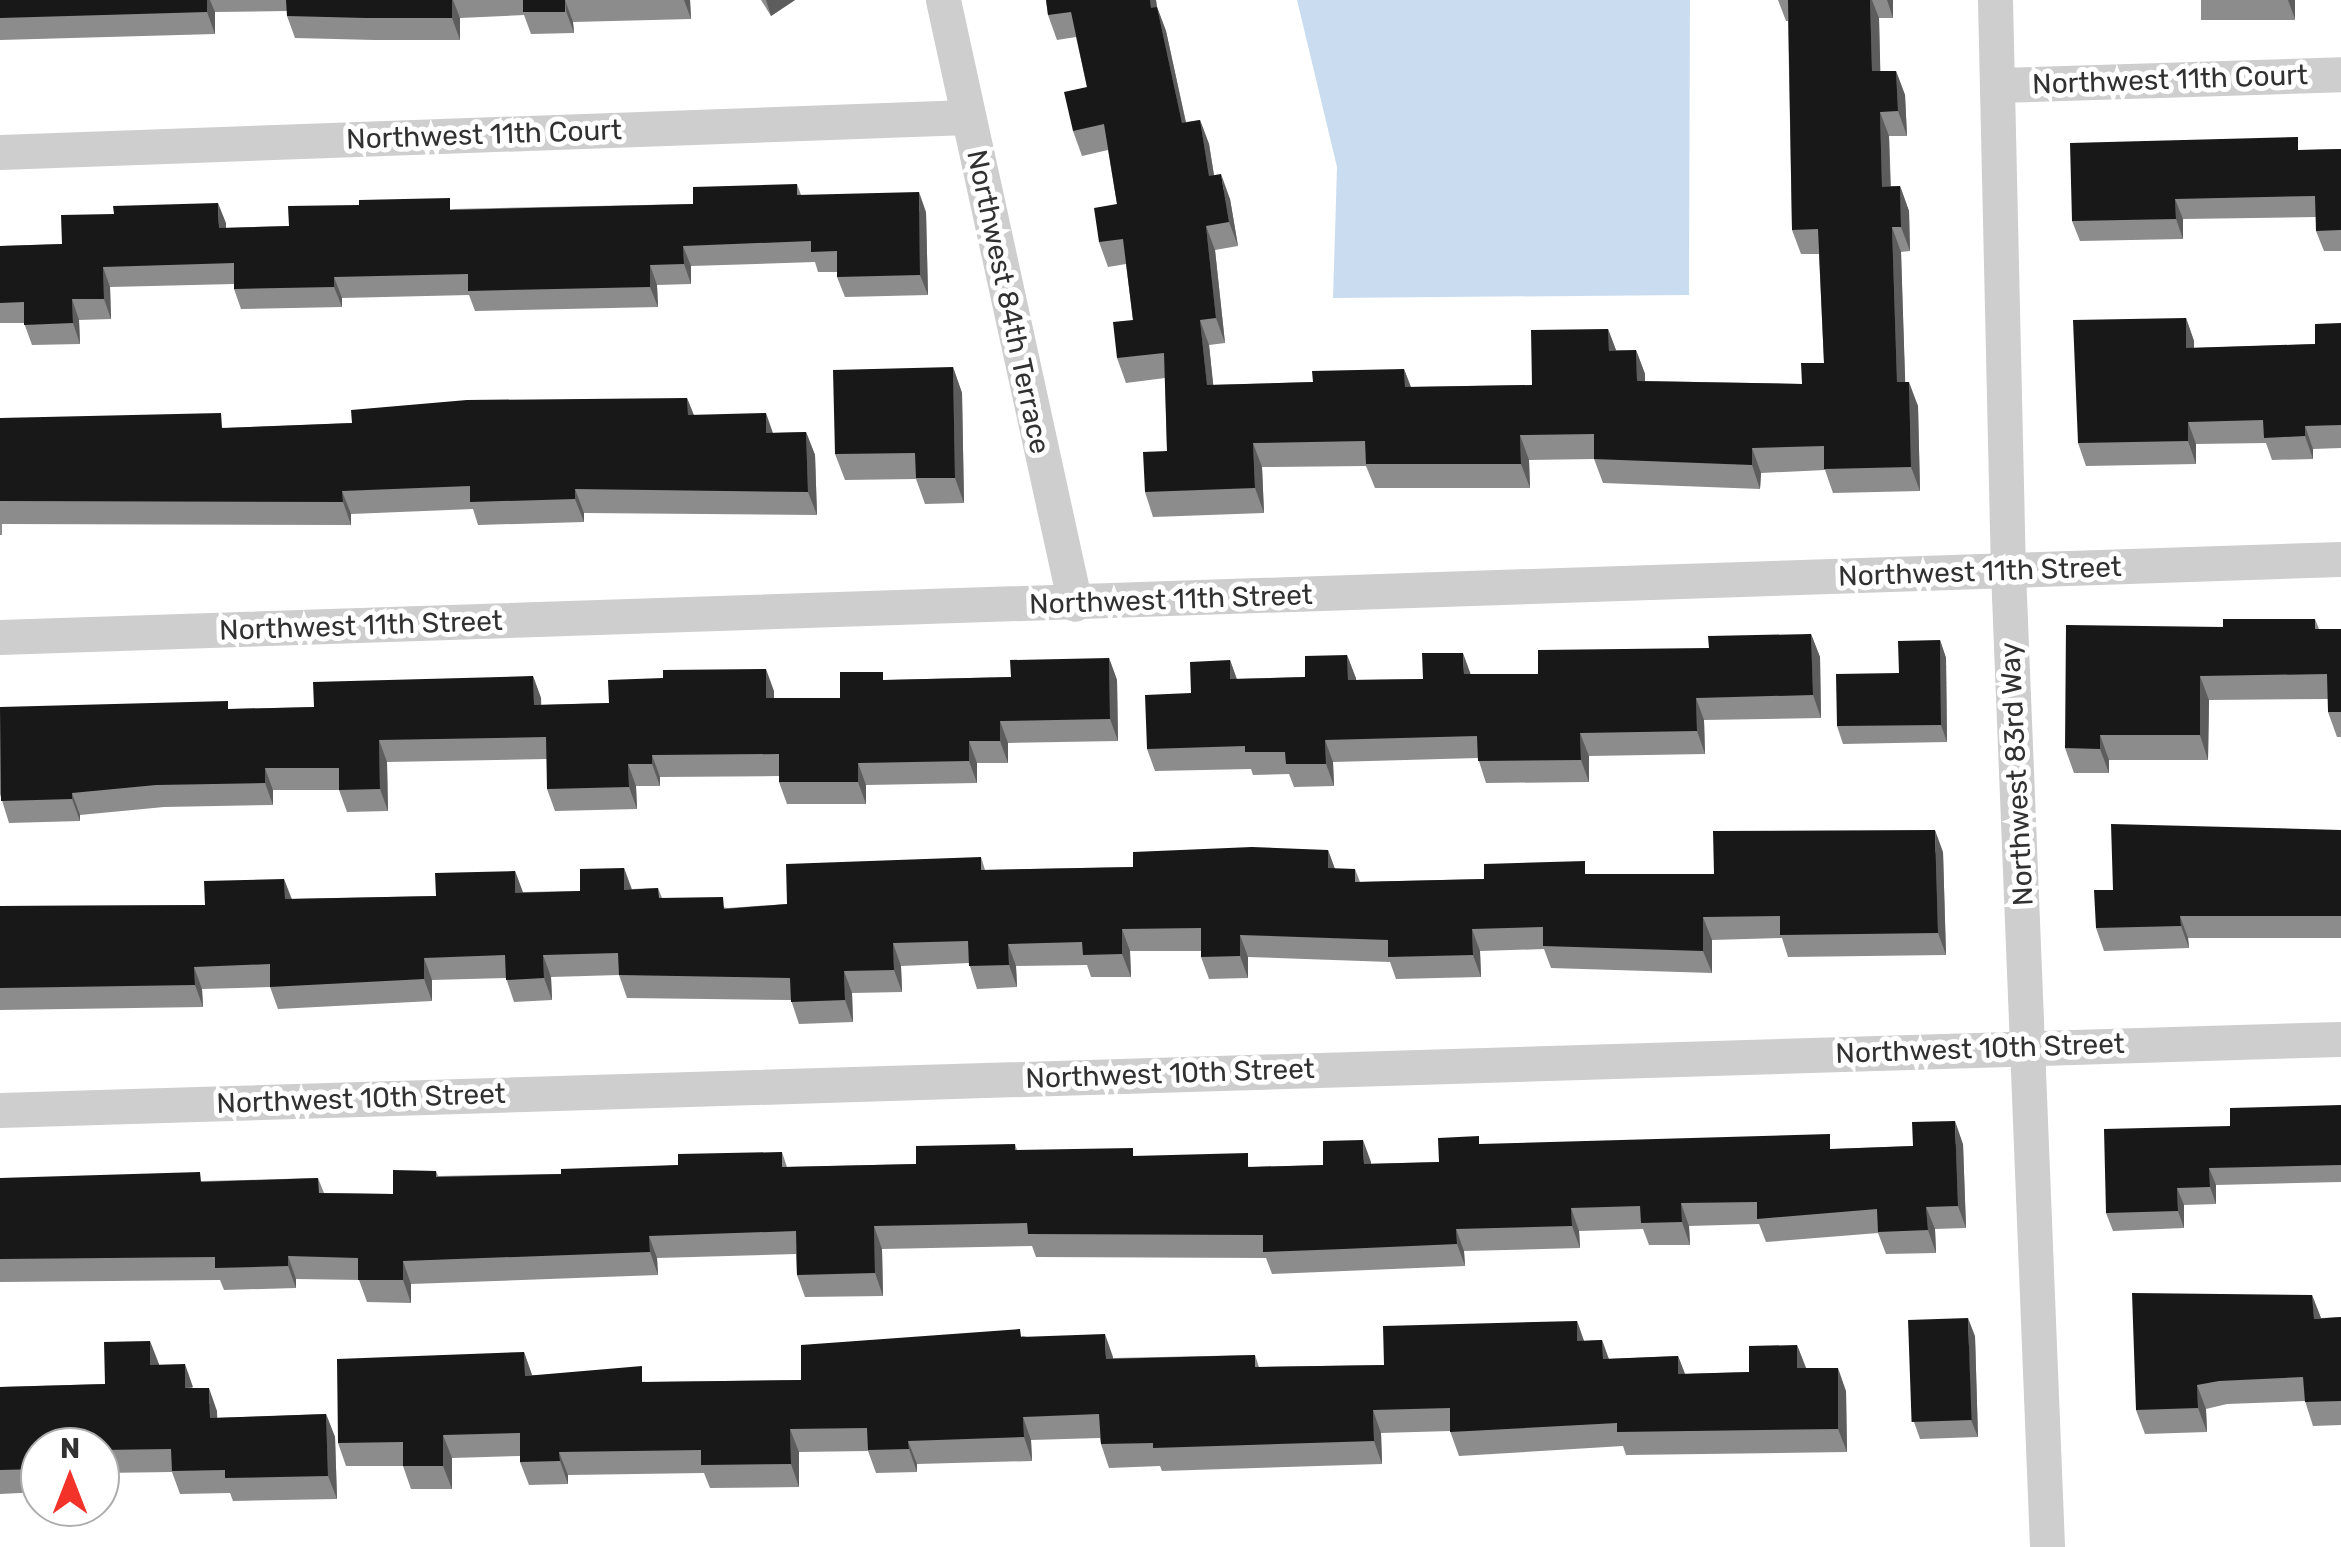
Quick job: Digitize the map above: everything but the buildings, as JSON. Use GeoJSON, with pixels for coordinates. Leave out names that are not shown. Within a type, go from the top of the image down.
{"type":"FeatureCollection","features":[{"type":"Feature","properties":{"kind":"street","name":"Northwest 84th Terrace"},"geometry":{"type":"LineString","coordinates":[[943,0],[1075,604]]}},
{"type":"Feature","properties":{"kind":"street","name":"Northwest 83rd Way"},"geometry":{"type":"LineString","coordinates":[[1995,0],[2008,571],[2047,1547]]}},
{"type":"Feature","properties":{"kind":"street","name":"Northwest 11th Court"},"geometry":{"type":"LineString","coordinates":[[1998,85],[2341,74]]}},
{"type":"Feature","properties":{"kind":"street","name":"Northwest 11th Court"},"geometry":{"type":"LineString","coordinates":[[0,152],[967,117]]}},
{"type":"Feature","properties":{"kind":"street","name":"Northwest 11th Street"},"geometry":{"type":"LineString","coordinates":[[0,637],[2341,559]]}},
{"type":"Feature","properties":{"kind":"street","name":"Northwest 10th Street"},"geometry":{"type":"LineString","coordinates":[[0,1110],[2341,1038]]}},
{"type":"Feature","properties":{"kind":"water"},"geometry":{"type":"Polygon","coordinates":[[[1297,0],[1690,0],[1689,295],[1333,298],[1337,167],[1297,0]]]}}]}
